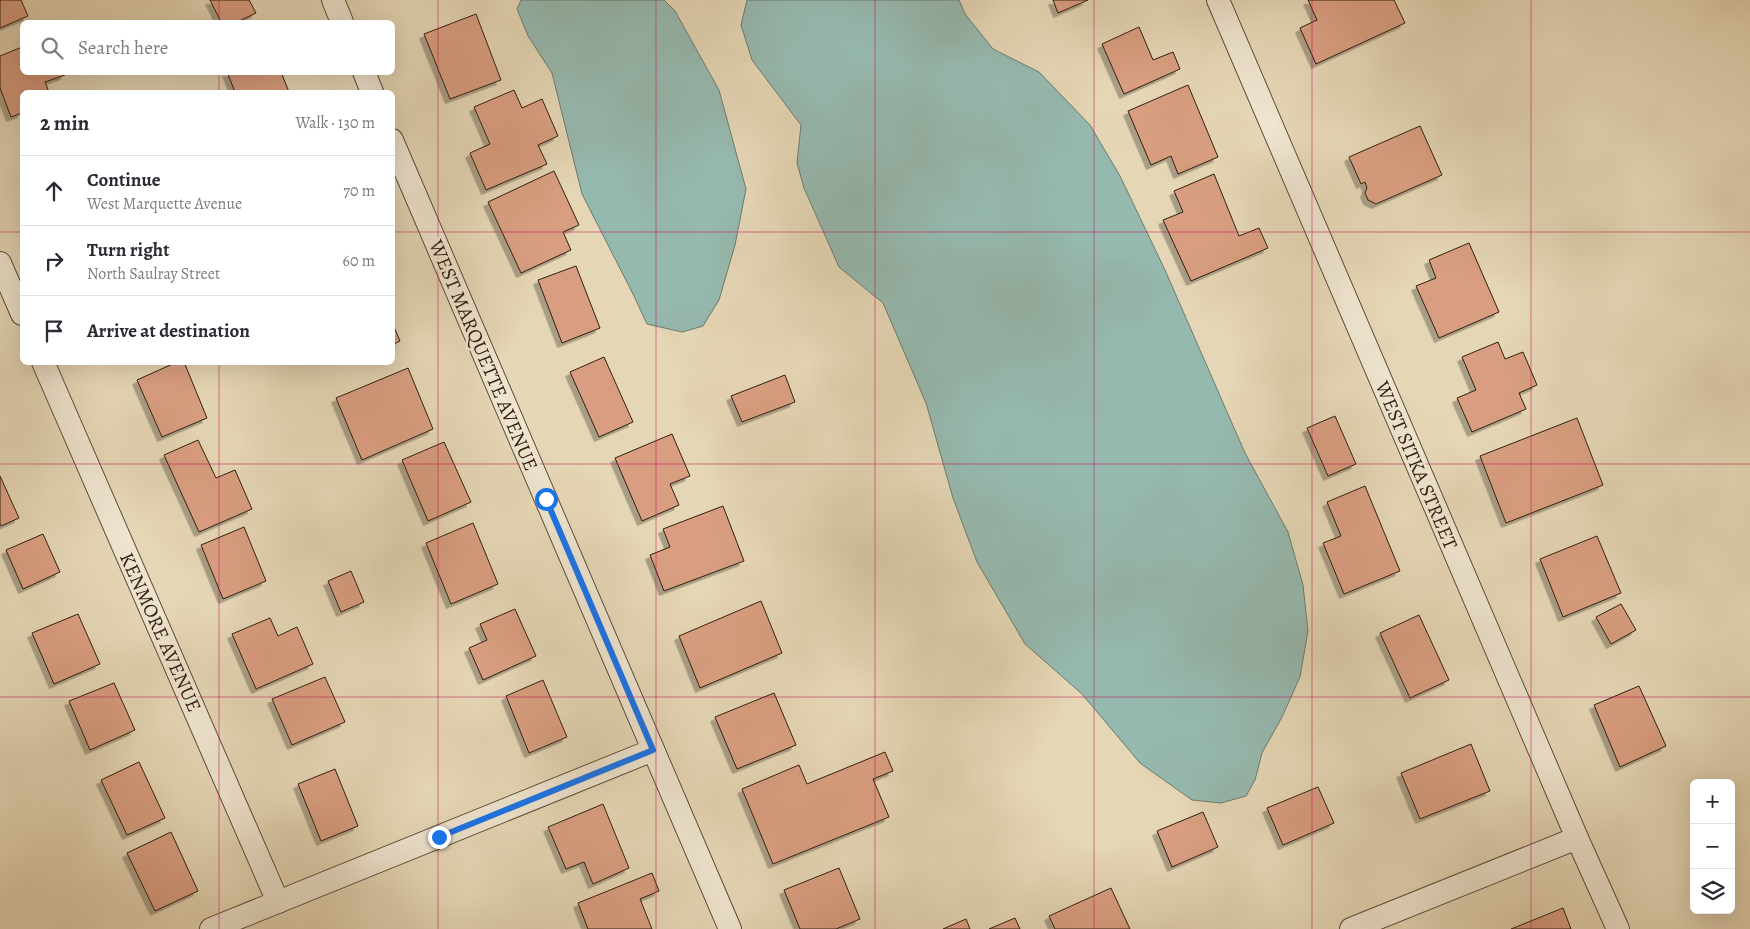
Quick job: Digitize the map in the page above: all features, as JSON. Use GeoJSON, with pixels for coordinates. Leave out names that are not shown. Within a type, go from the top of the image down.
{"type":"FeatureCollection","features":[{"type":"Feature","properties":{"kind":"street"},"geometry":{"type":"LineString","coordinates":[[333,0],[341,20]]}},
{"type":"Feature","properties":{"kind":"street","name":"WEST SITKA STREET"},"geometry":{"type":"LineString","coordinates":[[1218,0],[1577,838],[1618,929]]}},
{"type":"Feature","properties":{"kind":"street"},"geometry":{"type":"LineString","coordinates":[[365,75],[371,90]]}},
{"type":"Feature","properties":{"kind":"street","name":"WEST MARQUETTE AVENUE"},"geometry":{"type":"LineString","coordinates":[[395,147],[730,929]]}},
{"type":"Feature","properties":{"kind":"street"},"geometry":{"type":"LineString","coordinates":[[0,263],[20,309]]}},
{"type":"Feature","properties":{"kind":"street","name":"KENMORE AVENUE"},"geometry":{"type":"LineString","coordinates":[[45,365],[278,902]]}},
{"type":"Feature","properties":{"kind":"street"},"geometry":{"type":"LineString","coordinates":[[211,929],[653,750]]}},
{"type":"Feature","properties":{"kind":"street"},"geometry":{"type":"LineString","coordinates":[[1351,929],[1577,838]]}},
{"type":"Feature","properties":{"kind":"water"},"geometry":{"type":"Polygon","coordinates":[[[521,0],[664,0],[675,11],[719,90],[746,189],[735,245],[719,300],[703,326],[682,332],[647,324],[582,194],[552,73],[528,36],[517,9],[521,0]]]}},
{"type":"Feature","properties":{"kind":"water"},"geometry":{"type":"Polygon","coordinates":[[[747,0],[959,0],[965,14],[993,49],[1039,72],[1090,125],[1120,176],[1165,270],[1245,453],[1288,532],[1303,585],[1308,631],[1300,677],[1282,717],[1262,753],[1255,780],[1246,796],[1221,803],[1192,800],[1140,763],[1082,694],[1025,644],[977,562],[953,498],[926,403],[883,303],[839,267],[804,188],[797,163],[801,125],[752,60],[741,25],[747,0]]]}},
{"type":"Feature","properties":{"kind":"building"},"geometry":{"type":"Polygon","coordinates":[[[0,0],[21,0],[28,16],[0,28],[0,0]]]}},
{"type":"Feature","properties":{"kind":"building"},"geometry":{"type":"Polygon","coordinates":[[[210,0],[249,0],[256,13],[241,20],[220,20],[210,0]]]}},
{"type":"Feature","properties":{"kind":"building"},"geometry":{"type":"Polygon","coordinates":[[[1053,0],[1088,0],[1058,13],[1053,0]]]}},
{"type":"Feature","properties":{"kind":"building"},"geometry":{"type":"Polygon","coordinates":[[[1308,0],[1394,0],[1405,23],[1316,64],[1300,28],[1317,20],[1308,0]]]}},
{"type":"Feature","properties":{"kind":"building"},"geometry":{"type":"Polygon","coordinates":[[[476,14],[501,80],[450,99],[424,34],[476,14]]]}},
{"type":"Feature","properties":{"kind":"building"},"geometry":{"type":"Polygon","coordinates":[[[1139,27],[1153,60],[1173,52],[1180,69],[1124,94],[1102,44],[1139,27]]]}},
{"type":"Feature","properties":{"kind":"building"},"geometry":{"type":"Polygon","coordinates":[[[20,48],[20,75],[65,75],[45,82],[48,90],[20,90],[20,114],[11,117],[0,88],[0,56],[20,48]]]}},
{"type":"Feature","properties":{"kind":"building"},"geometry":{"type":"Polygon","coordinates":[[[228,75],[282,75],[288,90],[234,90],[228,75]]]}},
{"type":"Feature","properties":{"kind":"building"},"geometry":{"type":"Polygon","coordinates":[[[1188,85],[1218,157],[1178,174],[1171,156],[1151,165],[1128,111],[1188,85]]]}},
{"type":"Feature","properties":{"kind":"building"},"geometry":{"type":"Polygon","coordinates":[[[514,90],[522,108],[542,99],[558,136],[538,145],[547,164],[486,190],[470,153],[490,144],[474,107],[514,90]]]}},
{"type":"Feature","properties":{"kind":"building"},"geometry":{"type":"Polygon","coordinates":[[[1420,126],[1442,175],[1376,204],[1368,200],[1365,193],[1367,188],[1365,182],[1361,184],[1349,157],[1420,126]]]}},
{"type":"Feature","properties":{"kind":"building"},"geometry":{"type":"Polygon","coordinates":[[[554,171],[579,225],[563,232],[571,250],[521,273],[488,202],[554,171]]]}},
{"type":"Feature","properties":{"kind":"building"},"geometry":{"type":"Polygon","coordinates":[[[1214,174],[1239,236],[1259,228],[1268,248],[1191,281],[1163,220],[1183,212],[1174,191],[1214,174]]]}},
{"type":"Feature","properties":{"kind":"building"},"geometry":{"type":"Polygon","coordinates":[[[1469,243],[1499,312],[1439,338],[1416,286],[1436,278],[1429,260],[1469,243]]]}},
{"type":"Feature","properties":{"kind":"building"},"geometry":{"type":"Polygon","coordinates":[[[576,266],[600,328],[562,343],[538,280],[576,266]]]}},
{"type":"Feature","properties":{"kind":"building"},"geometry":{"type":"Polygon","coordinates":[[[395,329],[400,341],[395,344],[395,329]]]}},
{"type":"Feature","properties":{"kind":"building"},"geometry":{"type":"Polygon","coordinates":[[[1498,342],[1505,359],[1523,352],[1537,385],[1519,393],[1526,409],[1472,432],[1457,398],[1476,390],[1462,357],[1498,342]]]}},
{"type":"Feature","properties":{"kind":"building"},"geometry":{"type":"Polygon","coordinates":[[[604,357],[633,422],[599,437],[570,372],[604,357]]]}},
{"type":"Feature","properties":{"kind":"building"},"geometry":{"type":"Polygon","coordinates":[[[170,365],[185,365],[207,418],[162,437],[137,380],[170,365]]]}},
{"type":"Feature","properties":{"kind":"building"},"geometry":{"type":"Polygon","coordinates":[[[408,368],[433,429],[362,460],[336,398],[408,368]]]}},
{"type":"Feature","properties":{"kind":"building"},"geometry":{"type":"Polygon","coordinates":[[[785,375],[795,402],[742,422],[731,396],[785,375]]]}},
{"type":"Feature","properties":{"kind":"building"},"geometry":{"type":"Polygon","coordinates":[[[1335,416],[1356,464],[1328,476],[1307,428],[1335,416]]]}},
{"type":"Feature","properties":{"kind":"building"},"geometry":{"type":"Polygon","coordinates":[[[1577,418],[1603,485],[1506,523],[1480,456],[1577,418]]]}},
{"type":"Feature","properties":{"kind":"building"},"geometry":{"type":"Polygon","coordinates":[[[672,434],[690,476],[670,484],[679,505],[642,521],[615,458],[672,434]]]}},
{"type":"Feature","properties":{"kind":"building"},"geometry":{"type":"Polygon","coordinates":[[[198,440],[216,478],[235,470],[252,509],[199,532],[164,455],[198,440]]]}},
{"type":"Feature","properties":{"kind":"building"},"geometry":{"type":"Polygon","coordinates":[[[444,442],[471,502],[428,521],[402,460],[444,442]]]}},
{"type":"Feature","properties":{"kind":"building"},"geometry":{"type":"Polygon","coordinates":[[[0,476],[19,518],[1,526],[0,524],[0,476]]]}},
{"type":"Feature","properties":{"kind":"building"},"geometry":{"type":"Polygon","coordinates":[[[1365,486],[1400,571],[1344,594],[1323,543],[1341,536],[1327,502],[1365,486]]]}},
{"type":"Feature","properties":{"kind":"building"},"geometry":{"type":"Polygon","coordinates":[[[723,506],[744,561],[664,591],[650,555],[670,547],[663,529],[723,506]]]}},
{"type":"Feature","properties":{"kind":"building"},"geometry":{"type":"Polygon","coordinates":[[[473,523],[498,584],[451,604],[426,543],[473,523]]]}},
{"type":"Feature","properties":{"kind":"building"},"geometry":{"type":"Polygon","coordinates":[[[244,527],[266,581],[223,599],[201,545],[244,527]]]}},
{"type":"Feature","properties":{"kind":"building"},"geometry":{"type":"Polygon","coordinates":[[[43,534],[60,572],[23,589],[6,550],[43,534]]]}},
{"type":"Feature","properties":{"kind":"building"},"geometry":{"type":"Polygon","coordinates":[[[1597,536],[1621,593],[1563,617],[1540,559],[1597,536]]]}},
{"type":"Feature","properties":{"kind":"building"},"geometry":{"type":"Polygon","coordinates":[[[351,571],[364,602],[341,612],[328,581],[351,571]]]}},
{"type":"Feature","properties":{"kind":"building"},"geometry":{"type":"Polygon","coordinates":[[[761,601],[782,653],[700,688],[679,636],[761,601]]]}},
{"type":"Feature","properties":{"kind":"building"},"geometry":{"type":"Polygon","coordinates":[[[1621,604],[1636,630],[1611,644],[1596,617],[1621,604]]]}},
{"type":"Feature","properties":{"kind":"building"},"geometry":{"type":"Polygon","coordinates":[[[515,609],[536,656],[483,680],[469,648],[487,640],[480,624],[515,609]]]}},
{"type":"Feature","properties":{"kind":"building"},"geometry":{"type":"Polygon","coordinates":[[[78,614],[100,664],[54,684],[32,633],[78,614]]]}},
{"type":"Feature","properties":{"kind":"building"},"geometry":{"type":"Polygon","coordinates":[[[1419,615],[1449,680],[1410,698],[1380,633],[1419,615]]]}},
{"type":"Feature","properties":{"kind":"building"},"geometry":{"type":"Polygon","coordinates":[[[270,618],[278,636],[297,627],[313,664],[256,689],[232,634],[270,618]]]}},
{"type":"Feature","properties":{"kind":"building"},"geometry":{"type":"Polygon","coordinates":[[[325,677],[345,722],[292,745],[272,699],[325,677]]]}},
{"type":"Feature","properties":{"kind":"building"},"geometry":{"type":"Polygon","coordinates":[[[543,680],[567,737],[529,753],[506,696],[543,680]]]}},
{"type":"Feature","properties":{"kind":"building"},"geometry":{"type":"Polygon","coordinates":[[[114,683],[135,730],[90,750],[69,701],[114,683]]]}},
{"type":"Feature","properties":{"kind":"building"},"geometry":{"type":"Polygon","coordinates":[[[1639,686],[1666,746],[1620,767],[1594,705],[1639,686]]]}},
{"type":"Feature","properties":{"kind":"building"},"geometry":{"type":"Polygon","coordinates":[[[774,693],[796,745],[737,769],[715,717],[774,693]]]}},
{"type":"Feature","properties":{"kind":"building"},"geometry":{"type":"Polygon","coordinates":[[[1471,744],[1490,791],[1420,819],[1401,773],[1471,744]]]}},
{"type":"Feature","properties":{"kind":"building"},"geometry":{"type":"Polygon","coordinates":[[[885,752],[893,771],[873,779],[889,817],[773,864],[742,789],[799,765],[807,784],[885,752]]]}},
{"type":"Feature","properties":{"kind":"building"},"geometry":{"type":"Polygon","coordinates":[[[139,762],[165,818],[127,835],[101,780],[139,762]]]}},
{"type":"Feature","properties":{"kind":"building"},"geometry":{"type":"Polygon","coordinates":[[[335,769],[358,826],[321,841],[298,784],[335,769]]]}},
{"type":"Feature","properties":{"kind":"building"},"geometry":{"type":"Polygon","coordinates":[[[1318,787],[1334,823],[1283,845],[1267,808],[1318,787]]]}},
{"type":"Feature","properties":{"kind":"building"},"geometry":{"type":"Polygon","coordinates":[[[603,804],[629,868],[593,884],[584,862],[566,869],[548,827],[603,804]]]}},
{"type":"Feature","properties":{"kind":"building"},"geometry":{"type":"Polygon","coordinates":[[[1203,812],[1218,847],[1172,867],[1157,831],[1203,812]]]}},
{"type":"Feature","properties":{"kind":"building"},"geometry":{"type":"Polygon","coordinates":[[[171,832],[198,891],[155,911],[127,853],[171,832]]]}},
{"type":"Feature","properties":{"kind":"building"},"geometry":{"type":"Polygon","coordinates":[[[839,868],[860,919],[836,929],[800,929],[784,890],[839,868]]]}},
{"type":"Feature","properties":{"kind":"building"},"geometry":{"type":"Polygon","coordinates":[[[652,873],[659,891],[640,899],[652,929],[588,929],[578,903],[652,873]]]}},
{"type":"Feature","properties":{"kind":"building"},"geometry":{"type":"Polygon","coordinates":[[[1111,888],[1130,929],[1055,929],[1049,916],[1111,888]]]}},
{"type":"Feature","properties":{"kind":"building"},"geometry":{"type":"Polygon","coordinates":[[[1563,908],[1571,929],[1511,929],[1563,908]]]}},
{"type":"Feature","properties":{"kind":"building"},"geometry":{"type":"Polygon","coordinates":[[[1015,918],[1020,929],[989,929],[1015,918]]]}},
{"type":"Feature","properties":{"kind":"building"},"geometry":{"type":"Polygon","coordinates":[[[966,919],[970,929],[943,929],[966,919]]]}},
{"type":"Feature","properties":{"kind":"route"},"geometry":{"type":"LineString","coordinates":[[439,837],[653,750],[546,499]]}}]}
